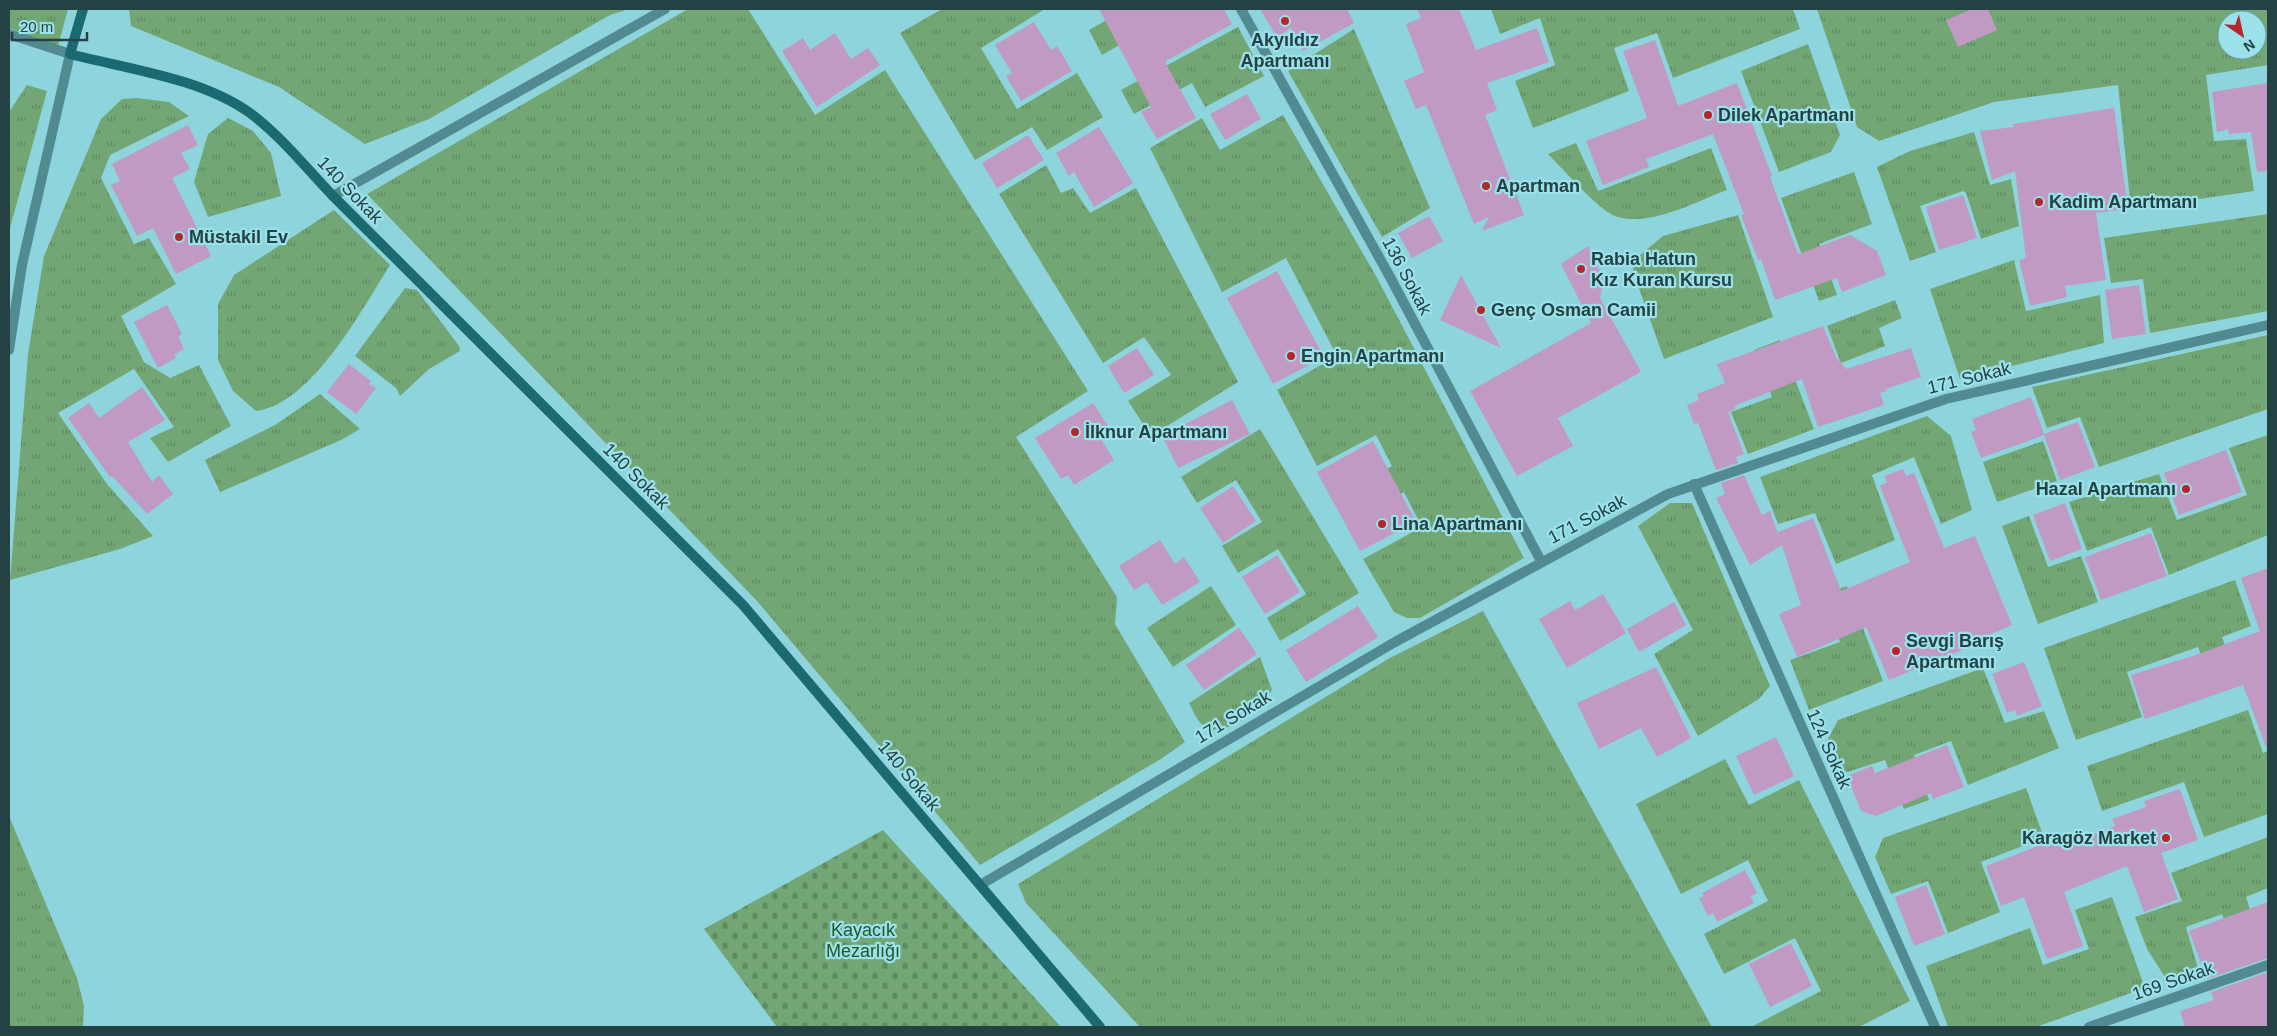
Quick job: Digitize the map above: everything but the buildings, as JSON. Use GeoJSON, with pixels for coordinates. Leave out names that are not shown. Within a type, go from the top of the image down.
{"type":"FeatureCollection","features":[{"type":"Feature","properties":{"kind":"main road"},"geometry":{"type":"LineString","coordinates":[[70,54],[83,9]]}},
{"type":"Feature","properties":{"kind":"main road","name":"140 Sokak"},"geometry":{"type":"LineString","coordinates":[[70,54],[196,86],[230,101],[271,131],[333,196],[743,605],[1100,1027]]}},
{"type":"Feature","properties":{"kind":"street"},"geometry":{"type":"LineString","coordinates":[[333,196],[665,9]]}},
{"type":"Feature","properties":{"kind":"street","name":"136 Sokak"},"geometry":{"type":"LineString","coordinates":[[1241,9],[1390,277],[1541,561]]}},
{"type":"Feature","properties":{"kind":"street"},"geometry":{"type":"LineString","coordinates":[[9,34],[70,54],[22,265],[9,350]]}},
{"type":"Feature","properties":{"kind":"street","name":"171 Sokak"},"geometry":{"type":"LineString","coordinates":[[980,885],[1300,696],[1541,561],[1668,494],[1946,399],[2268,325]]}},
{"type":"Feature","properties":{"kind":"street","name":"124 Sokak"},"geometry":{"type":"LineString","coordinates":[[1694,484],[1936,1027]]}},
{"type":"Feature","properties":{"kind":"street","name":"169 Sokak"},"geometry":{"type":"LineString","coordinates":[[2089,1027],[2268,965]]}},
{"type":"Feature","properties":{"kind":"green space"},"geometry":{"type":"Polygon","coordinates":[[[9,9],[68,9],[58,46],[9,28],[9,9]]]}},
{"type":"Feature","properties":{"kind":"green space"},"geometry":{"type":"Polygon","coordinates":[[[129,9],[629,9],[610,15],[429,119],[365,144],[279,87],[131,26],[129,9]]]}},
{"type":"Feature","properties":{"kind":"green space"},"geometry":{"type":"Polygon","coordinates":[[[688,9],[748,9],[815,115],[885,70],[1088,391],[1016,437],[1117,597],[1115,624],[1185,742],[1161,759],[980,865],[757,601],[367,194],[688,9]]]}},
{"type":"Feature","properties":{"kind":"green space"},"geometry":{"type":"Polygon","coordinates":[[[942,9],[1045,9],[981,48],[1017,109],[1077,73],[1103,117],[1047,150],[1032,127],[975,160],[900,33],[942,9]]]}},
{"type":"Feature","properties":{"kind":"green space"},"geometry":{"type":"Polygon","coordinates":[[[1126,9],[1182,9],[1102,55],[1089,30],[1126,9]]]}},
{"type":"Feature","properties":{"kind":"green space"},"geometry":{"type":"Polygon","coordinates":[[[1491,9],[1793,9],[1800,29],[1673,78],[1657,33],[1614,48],[1629,91],[1533,128],[1515,81],[1555,65],[1540,18],[1500,34],[1491,9]]]}},
{"type":"Feature","properties":{"kind":"green space"},"geometry":{"type":"Polygon","coordinates":[[[1817,9],[2268,9],[2268,65],[2206,75],[2214,141],[2246,139],[2254,191],[2131,209],[2118,85],[1994,102],[1879,141],[1857,127],[1817,9]]]}},
{"type":"Feature","properties":{"kind":"green space"},"geometry":{"type":"Polygon","coordinates":[[[1238,27],[1264,76],[1205,107],[1192,83],[1134,114],[1121,90],[1238,27]]]}},
{"type":"Feature","properties":{"kind":"green space"},"geometry":{"type":"Polygon","coordinates":[[[1354,29],[1430,208],[1382,237],[1288,71],[1354,29]]]}},
{"type":"Feature","properties":{"kind":"green space"},"geometry":{"type":"Polygon","coordinates":[[[1808,44],[1840,135],[1831,152],[1779,172],[1741,71],[1808,44]]]}},
{"type":"Feature","properties":{"kind":"green space"},"geometry":{"type":"Polygon","coordinates":[[[27,85],[47,91],[9,232],[9,112],[27,85]]]}},
{"type":"Feature","properties":{"kind":"green space"},"geometry":{"type":"Polygon","coordinates":[[[137,98],[169,102],[189,116],[110,155],[101,178],[134,244],[149,238],[176,284],[121,316],[144,362],[170,378],[199,365],[231,426],[168,462],[150,438],[174,427],[134,369],[58,413],[107,484],[153,536],[120,549],[10,580],[28,354],[44,256],[101,119],[122,99],[137,98]]]}},
{"type":"Feature","properties":{"kind":"green space"},"geometry":{"type":"Polygon","coordinates":[[[1283,115],[1376,276],[1524,558],[1420,618],[1407,618],[1394,612],[1363,559],[1422,527],[1404,492],[1346,523],[1333,501],[1392,466],[1376,435],[1317,466],[1277,390],[1337,356],[1286,258],[1222,292],[1150,148],[1202,118],[1220,150],[1283,115]]]}},
{"type":"Feature","properties":{"kind":"green space"},"geometry":{"type":"Polygon","coordinates":[[[228,118],[253,131],[271,153],[281,196],[208,217],[194,182],[208,134],[228,118]]]}},
{"type":"Feature","properties":{"kind":"green space"},"geometry":{"type":"Polygon","coordinates":[[[1974,132],[1990,185],[2011,179],[2019,226],[1981,239],[1966,193],[1963,191],[1920,206],[1936,252],[1910,261],[1877,167],[1910,151],[1974,132]]]}},
{"type":"Feature","properties":{"kind":"green space"},"geometry":{"type":"Polygon","coordinates":[[[1576,143],[1598,191],[1711,148],[1727,190],[1666,214],[1649,218],[1633,219],[1619,217],[1598,205],[1548,154],[1576,143]]]}},
{"type":"Feature","properties":{"kind":"green space"},"geometry":{"type":"Polygon","coordinates":[[[1046,165],[1061,193],[1073,188],[1090,213],[1136,188],[1238,382],[1151,436],[1128,401],[1171,375],[1144,337],[1103,363],[999,194],[1046,165]]]}},
{"type":"Feature","properties":{"kind":"green space"},"geometry":{"type":"Polygon","coordinates":[[[1854,172],[1872,224],[1819,244],[1837,295],[1819,301],[1781,198],[1854,172]]]}},
{"type":"Feature","properties":{"kind":"green space"},"geometry":{"type":"Polygon","coordinates":[[[334,210],[390,265],[350,329],[315,374],[296,392],[276,405],[256,411],[233,391],[218,360],[218,304],[234,275],[334,210]]]}},
{"type":"Feature","properties":{"kind":"green space"},"geometry":{"type":"Polygon","coordinates":[[[2268,214],[2268,311],[2150,333],[2143,279],[2111,283],[2104,238],[2268,214]]]}},
{"type":"Feature","properties":{"kind":"green space"},"geometry":{"type":"Polygon","coordinates":[[[1738,215],[1773,317],[1664,359],[1633,271],[1634,260],[1663,236],[1738,215]]]}},
{"type":"Feature","properties":{"kind":"green space"},"geometry":{"type":"Polygon","coordinates":[[[2014,260],[2026,311],[2100,295],[2104,343],[1960,379],[1930,289],[2014,260]]]}},
{"type":"Feature","properties":{"kind":"green space"},"geometry":{"type":"Polygon","coordinates":[[[405,288],[417,290],[459,346],[460,351],[429,369],[400,396],[396,388],[355,356],[405,288]]]}},
{"type":"Feature","properties":{"kind":"green space"},"geometry":{"type":"Polygon","coordinates":[[[1895,300],[1902,318],[1879,328],[1885,346],[1841,363],[1827,326],[1895,300]]]}},
{"type":"Feature","properties":{"kind":"green space"},"geometry":{"type":"Polygon","coordinates":[[[2268,335],[2268,409],[2099,467],[2080,417],[2047,428],[2032,387],[2268,335]]]}},
{"type":"Feature","properties":{"kind":"green space"},"geometry":{"type":"Polygon","coordinates":[[[1780,340],[1814,429],[1748,454],[1731,412],[1772,397],[1754,350],[1780,340]]]}},
{"type":"Feature","properties":{"kind":"green space"},"geometry":{"type":"Polygon","coordinates":[[[320,394],[360,429],[341,440],[220,492],[205,460],[275,425],[320,394]]]}},
{"type":"Feature","properties":{"kind":"green space"},"geometry":{"type":"Polygon","coordinates":[[[1927,416],[1951,436],[1972,510],[1941,524],[1914,457],[1872,475],[1895,540],[1836,564],[1815,513],[1778,524],[1760,477],[1927,416]]]}},
{"type":"Feature","properties":{"kind":"green space"},"geometry":{"type":"Polygon","coordinates":[[[1260,429],[1359,593],[1280,641],[1267,618],[1306,594],[1278,549],[1238,573],[1222,546],[1262,522],[1236,480],[1197,503],[1181,477],[1260,429]]]}},
{"type":"Feature","properties":{"kind":"green space"},"geometry":{"type":"Polygon","coordinates":[[[2268,435],[2268,535],[2169,575],[2151,527],[2087,551],[2069,502],[2159,474],[2177,520],[2247,495],[2229,448],[2268,435]]]}},
{"type":"Feature","properties":{"kind":"green space"},"geometry":{"type":"Polygon","coordinates":[[[2043,441],[2057,481],[1997,502],[1983,462],[2043,441]]]}},
{"type":"Feature","properties":{"kind":"green space"},"geometry":{"type":"Polygon","coordinates":[[[1670,503],[1692,503],[1770,686],[1759,699],[1698,736],[1654,654],[1693,630],[1638,526],[1670,503]]]}},
{"type":"Feature","properties":{"kind":"green space"},"geometry":{"type":"Polygon","coordinates":[[[2029,516],[2048,567],[2081,556],[2098,602],[2038,624],[2002,526],[2029,516]]]}},
{"type":"Feature","properties":{"kind":"green space"},"geometry":{"type":"Polygon","coordinates":[[[2235,580],[2251,626],[2222,637],[2239,685],[2215,693],[2198,647],[2127,672],[2142,717],[2076,740],[2044,648],[2235,580]]]}},
{"type":"Feature","properties":{"kind":"green space"},"geometry":{"type":"Polygon","coordinates":[[[1211,586],[1236,625],[1173,667],[1147,628],[1211,586]]]}},
{"type":"Feature","properties":{"kind":"green space"},"geometry":{"type":"Polygon","coordinates":[[[1847,586],[1883,681],[1809,710],[1790,660],[1840,642],[1822,595],[1847,586]]]}},
{"type":"Feature","properties":{"kind":"green space"},"geometry":{"type":"Polygon","coordinates":[[[1483,611],[1712,1027],[1140,1027],[1026,903],[1018,884],[1388,659],[1483,611]]]}},
{"type":"Feature","properties":{"kind":"green space"},"geometry":{"type":"Polygon","coordinates":[[[1260,657],[1272,690],[1261,704],[1244,718],[1225,728],[1215,730],[1201,724],[1189,703],[1260,657]]]}},
{"type":"Feature","properties":{"kind":"green space"},"geometry":{"type":"Polygon","coordinates":[[[1983,668],[2005,723],[2044,711],[2059,748],[1968,785],[1951,741],[1914,755],[1929,800],[1904,809],[1885,760],[1844,773],[1828,739],[1838,720],[1983,668]]]}},
{"type":"Feature","properties":{"kind":"green space"},"geometry":{"type":"Polygon","coordinates":[[[2248,710],[2263,753],[2268,751],[2268,814],[2204,837],[2184,782],[2102,811],[2087,766],[2248,710]]]}},
{"type":"Feature","properties":{"kind":"green space"},"geometry":{"type":"Polygon","coordinates":[[[1725,759],[1749,805],[1799,780],[1910,1001],[1859,1027],[1751,1027],[1821,991],[1795,938],[1724,974],[1704,934],[1768,901],[1748,860],[1681,894],[1636,804],[1725,759]]]}},
{"type":"Feature","properties":{"kind":"green space"},"geometry":{"type":"Polygon","coordinates":[[[2026,788],[2044,838],[1981,862],[2000,912],[1948,933],[1928,881],[1891,894],[1875,857],[1883,838],[2026,788]]]}},
{"type":"Feature","properties":{"kind":"green space"},"geometry":{"type":"Polygon","coordinates":[[[9,816],[77,978],[84,1006],[83,1027],[9,1027],[9,816]]]}},
{"type":"Feature","properties":{"kind":"green space","name":"Kayacık Mezarlığı"},"geometry":{"type":"Polygon","coordinates":[[[883,830],[1061,1027],[777,1027],[704,929],[883,830]]]}},
{"type":"Feature","properties":{"kind":"green space"},"geometry":{"type":"Polygon","coordinates":[[[2268,837],[2268,888],[2246,897],[2263,950],[2240,959],[2222,914],[2186,927],[2199,972],[2168,982],[2147,949],[2135,917],[2182,901],[2171,873],[2268,837]]]}},
{"type":"Feature","properties":{"kind":"green space"},"geometry":{"type":"Polygon","coordinates":[[[2112,897],[2145,988],[2036,1027],[1948,1027],[1926,966],[2030,928],[2043,965],[2089,949],[2075,910],[2112,897]]]}},
{"type":"Feature","properties":{"kind":"place","name":"Akyıldız Apartmanı"},"geometry":{"type":"Point","coordinates":[1285,21]}},
{"type":"Feature","properties":{"kind":"place","name":"Dilek Apartmanı"},"geometry":{"type":"Point","coordinates":[1708,115]}},
{"type":"Feature","properties":{"kind":"place","name":"Apartman"},"geometry":{"type":"Point","coordinates":[1486,186]}},
{"type":"Feature","properties":{"kind":"place","name":"Kadim Apartmanı"},"geometry":{"type":"Point","coordinates":[2039,202]}},
{"type":"Feature","properties":{"kind":"place","name":"Müstakil Ev"},"geometry":{"type":"Point","coordinates":[179,237]}},
{"type":"Feature","properties":{"kind":"place","name":"Rabia Hatun Kız Kuran Kursu"},"geometry":{"type":"Point","coordinates":[1581,269]}},
{"type":"Feature","properties":{"kind":"place","name":"Genç Osman Camii"},"geometry":{"type":"Point","coordinates":[1481,310]}},
{"type":"Feature","properties":{"kind":"place","name":"Engin Apartmanı"},"geometry":{"type":"Point","coordinates":[1291,356]}},
{"type":"Feature","properties":{"kind":"place","name":"İlknur Apartmanı"},"geometry":{"type":"Point","coordinates":[1075,432]}},
{"type":"Feature","properties":{"kind":"place","name":"Hazal Apartmanı"},"geometry":{"type":"Point","coordinates":[2186,489]}},
{"type":"Feature","properties":{"kind":"place","name":"Lina Apartmanı"},"geometry":{"type":"Point","coordinates":[1382,524]}},
{"type":"Feature","properties":{"kind":"place","name":"Sevgi Barış Apartmanı"},"geometry":{"type":"Point","coordinates":[1896,651]}},
{"type":"Feature","properties":{"kind":"place","name":"Karagöz Market"},"geometry":{"type":"Point","coordinates":[2166,838]}}]}
